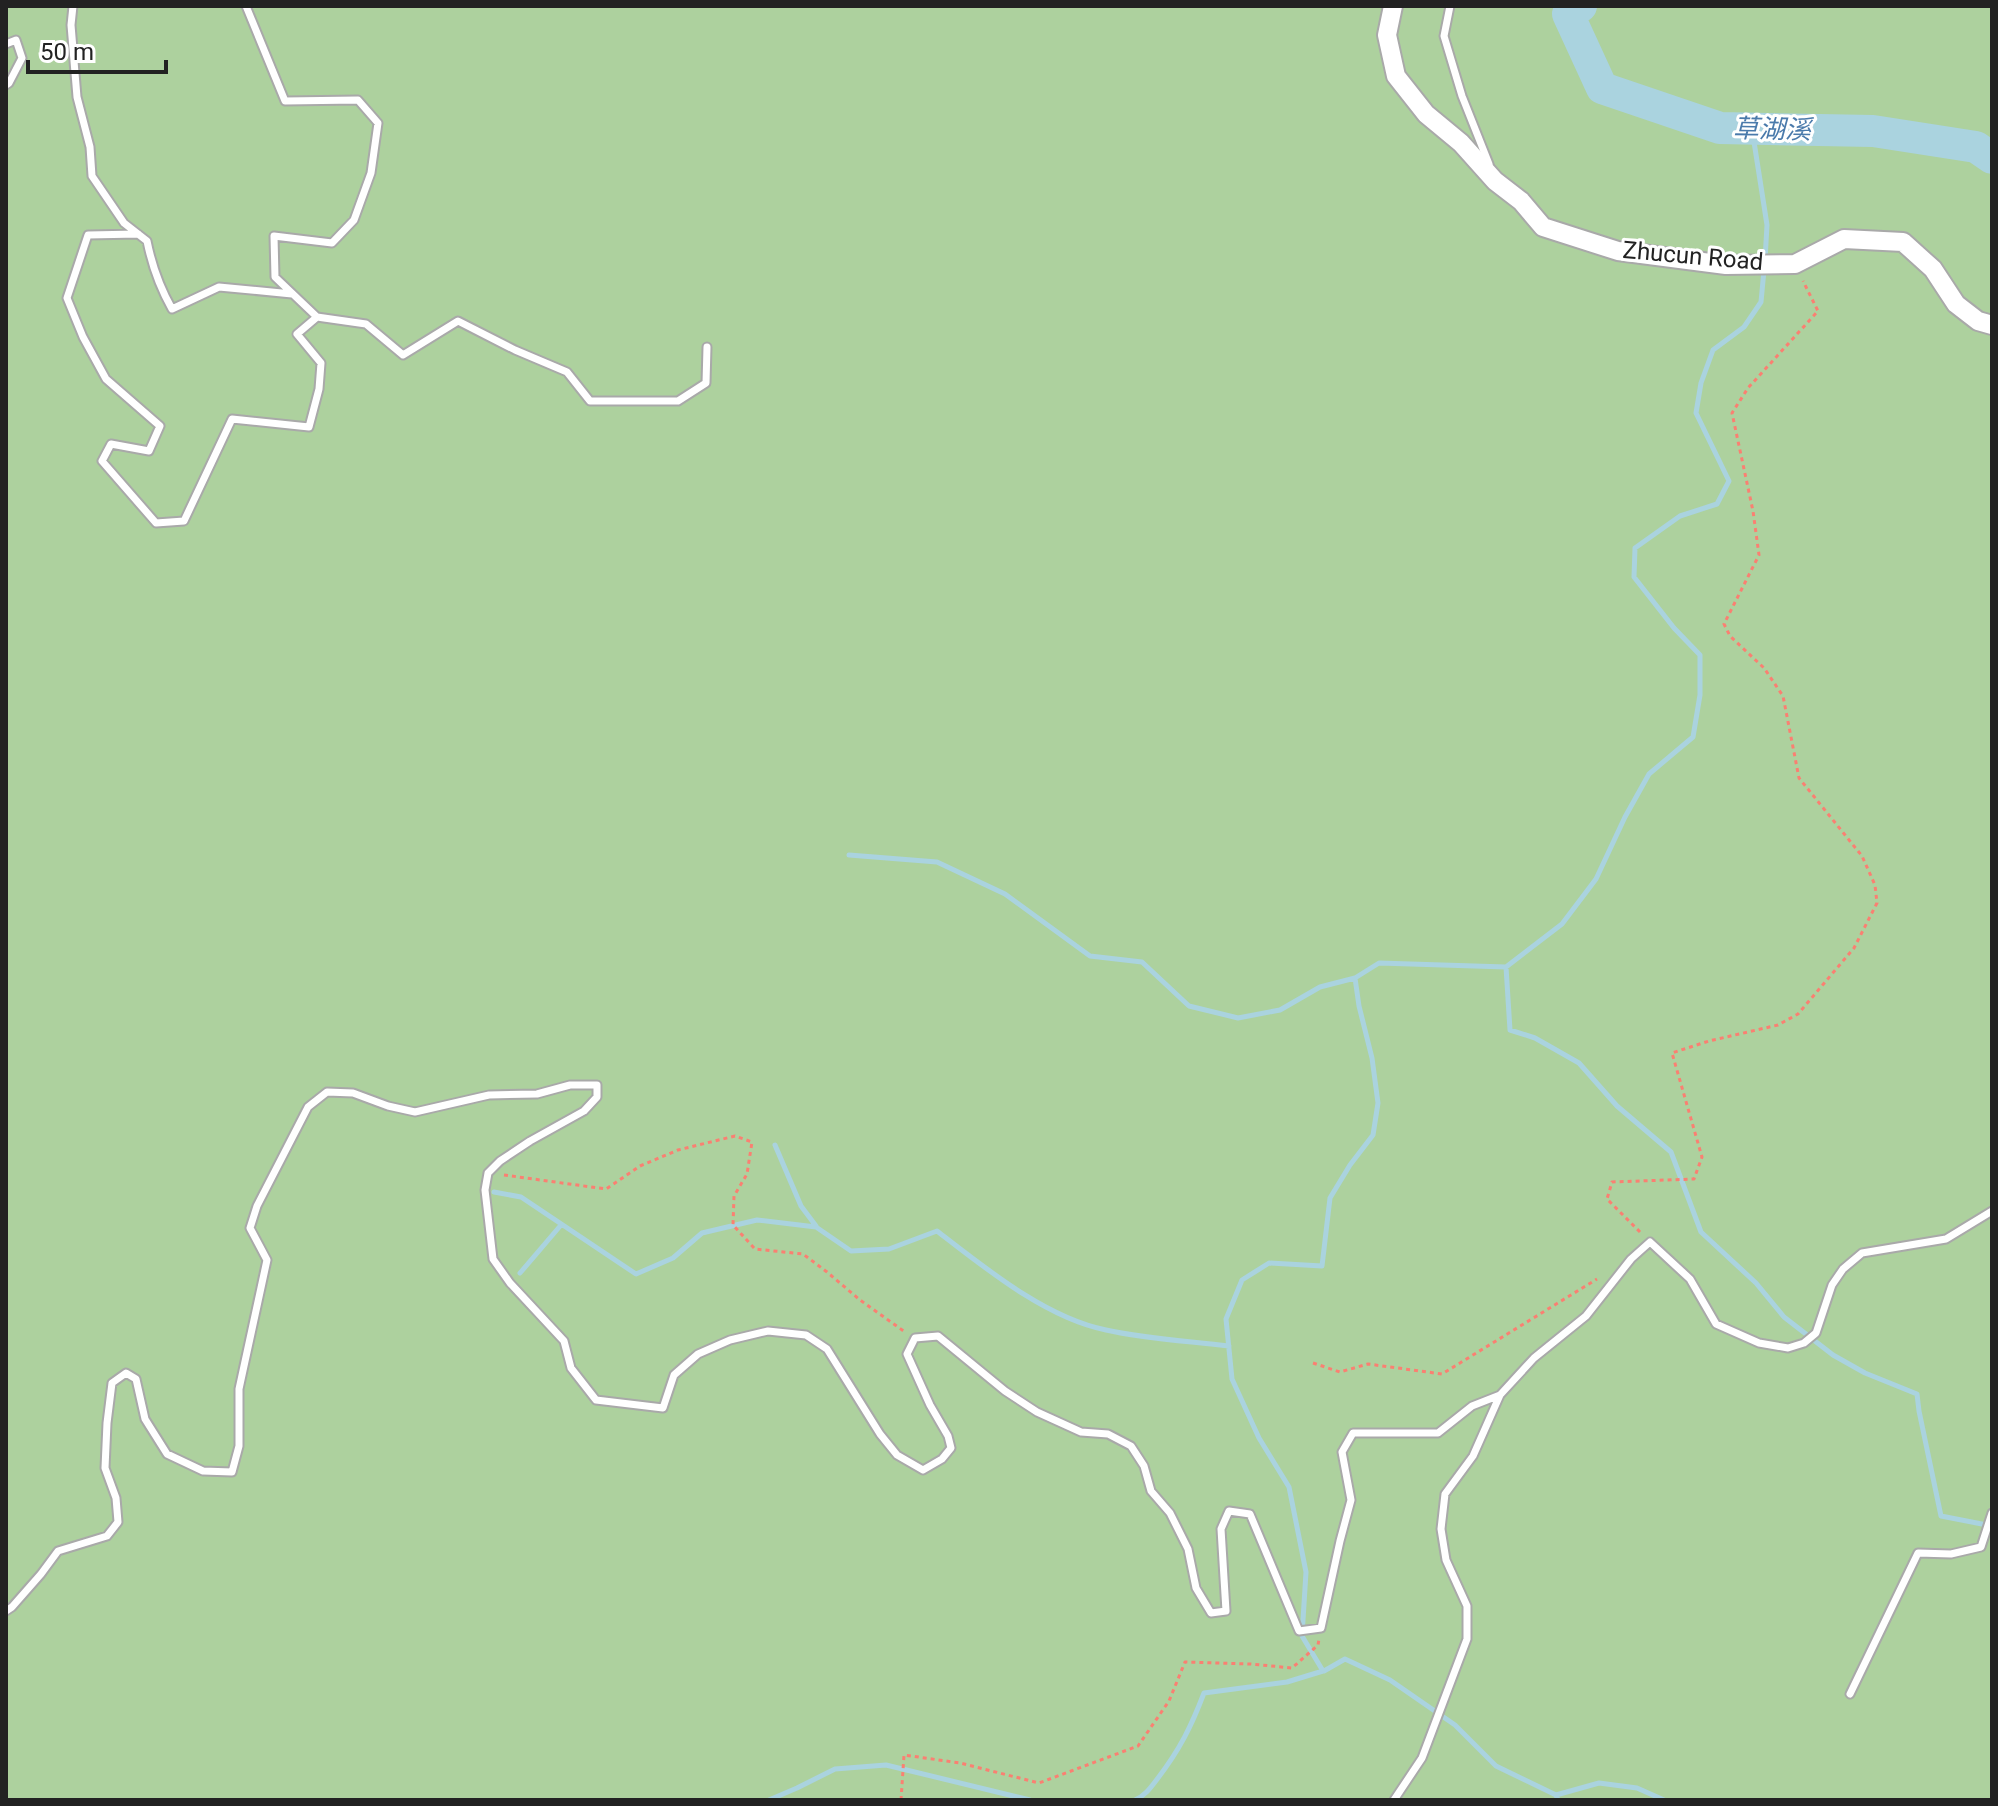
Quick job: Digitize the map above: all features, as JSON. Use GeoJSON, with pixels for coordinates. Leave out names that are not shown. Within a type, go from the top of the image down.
{"type":"FeatureCollection","features":[{"type":"Feature","properties":{"kind":"street","name":"Zhucun Road"},"geometry":{"type":"LineString","coordinates":[[1393,6],[1387,35],[1396,76],[1426,114],[1461,143],[1495,181],[1521,201],[1543,227],[1618,251],[1726,265],[1795,264],[1844,239],[1903,242],[1933,269],[1956,304],[1978,321],[1992,325]]}},
{"type":"Feature","properties":{"kind":"lane"},"geometry":{"type":"LineString","coordinates":[[73,6],[71,25],[77,97],[90,147],[92,176],[124,223],[147,241],[152,267],[172,309],[219,287],[292,294]]}},
{"type":"Feature","properties":{"kind":"lane"},"geometry":{"type":"LineString","coordinates":[[246,6],[285,101],[358,100],[378,123],[371,173],[354,220],[332,243],[274,236],[275,277],[317,317],[366,324],[403,355],[458,321],[567,372],[590,401],[678,401],[706,383],[707,347]]}},
{"type":"Feature","properties":{"kind":"lane"},"geometry":{"type":"LineString","coordinates":[[1450,6],[1444,36],[1462,96],[1495,181]]}},
{"type":"Feature","properties":{"kind":"lane"},"geometry":{"type":"LineString","coordinates":[[6,44],[16,40],[22,58],[6,85]]}},
{"type":"Feature","properties":{"kind":"lane"},"geometry":{"type":"LineString","coordinates":[[138,234],[88,235],[67,298],[83,337],[106,379],[160,426],[149,451],[111,444],[102,461],[156,523],[184,521],[232,419],[309,427],[319,389],[321,363],[297,334],[317,317]]}},
{"type":"Feature","properties":{"kind":"lane"},"geometry":{"type":"LineString","coordinates":[[6,1611],[58,1551],[107,1536],[118,1522],[116,1498],[105,1468],[107,1423],[112,1383],[126,1373],[136,1379],[145,1419],[167,1454],[203,1471],[232,1472],[239,1446],[239,1389],[267,1260],[250,1228],[257,1206],[308,1107],[327,1092],[353,1093],[415,1112],[489,1095],[537,1094],[570,1085],[597,1085],[597,1097],[584,1111],[500,1161],[488,1173],[485,1190],[493,1259],[510,1283],[564,1341],[571,1368],[596,1400],[663,1408],[674,1375],[698,1354],[730,1340],[768,1331],[806,1335],[827,1349],[880,1434],[897,1455],[923,1470],[942,1459],[951,1448],[907,1354],[915,1338],[938,1336],[1005,1391],[1037,1412],[1081,1432],[1108,1434],[1131,1446],[1144,1466],[1151,1491],[1170,1513],[1188,1549],[1196,1588],[1211,1613],[1226,1611],[1221,1529],[1229,1511],[1250,1514],[1299,1631],[1321,1628],[1351,1500],[1342,1452],[1353,1433],[1438,1433],[1472,1406],[1500,1395]]}},
{"type":"Feature","properties":{"kind":"lane"},"geometry":{"type":"LineString","coordinates":[[1394,1800],[1422,1758],[1467,1639],[1467,1606],[1446,1560],[1441,1529],[1445,1494],[1473,1456],[1500,1395],[1534,1358],[1586,1316],[1631,1259],[1650,1242],[1690,1279],[1716,1324],[1759,1343],[1788,1348],[1804,1343],[1816,1333],[1832,1285],[1843,1269],[1862,1253],[1946,1239],[1992,1211]]}},
{"type":"Feature","properties":{"kind":"lane"},"geometry":{"type":"LineString","coordinates":[[1850,1694],[1918,1553],[1951,1554],[1981,1547],[1992,1513]]}},
{"type":"Feature","properties":{"kind":"path"},"geometry":{"type":"LineString","coordinates":[[1650,1242],[1607,1199],[1612,1182],[1694,1179],[1702,1157],[1672,1053],[1778,1025],[1798,1014],[1854,948],[1877,903],[1875,885],[1862,856],[1799,778],[1783,696],[1764,668],[1730,636],[1724,624],[1759,555],[1732,413],[1748,388],[1818,311],[1795,264]]}},
{"type":"Feature","properties":{"kind":"path"},"geometry":{"type":"LineString","coordinates":[[488,1173],[606,1189],[640,1166],[678,1150],[735,1136],[752,1142],[747,1174],[734,1196],[733,1225],[755,1249],[803,1254],[860,1300],[915,1338]]}},
{"type":"Feature","properties":{"kind":"path"},"geometry":{"type":"LineString","coordinates":[[1313,1363],[1340,1372],[1368,1364],[1442,1374],[1604,1275]]}},
{"type":"Feature","properties":{"kind":"path"},"geometry":{"type":"LineString","coordinates":[[901,1800],[904,1755],[960,1763],[1039,1783],[1138,1746],[1169,1701],[1185,1662],[1292,1668],[1318,1645],[1321,1628]]}},
{"type":"Feature","properties":{"kind":"green space"},"geometry":{"type":"Polygon","coordinates":[[[6,6],[1992,6],[1992,1800],[6,1800],[6,6]]]}},
{"type":"Feature","properties":{"kind":"waterway","name":"草湖溪"},"geometry":{"type":"LineString","coordinates":[[1581,6],[1568,14],[1602,88],[1720,128],[1873,131],[1976,147],[1992,158]]}},
{"type":"Feature","properties":{"kind":"waterway"},"geometry":{"type":"LineString","coordinates":[[1752,129],[1767,225],[1765,260]]}},
{"type":"Feature","properties":{"kind":"waterway"},"geometry":{"type":"LineString","coordinates":[[1135,1800],[1148,1790],[1173,1757],[1204,1693],[1287,1682],[1323,1671],[1302,1636],[1306,1572],[1289,1487],[1259,1438],[1232,1379],[1226,1319],[1242,1280],[1269,1263],[1322,1266],[1330,1198],[1373,1135],[1378,1103],[1355,978],[1379,963],[1506,967],[1562,924],[1596,879],[1649,774],[1693,737],[1700,695],[1700,655],[1674,628],[1634,577],[1635,548],[1680,516],[1717,504],[1729,481],[1696,413],[1701,383],[1713,350],[1744,327],[1761,302],[1764,270]]}},
{"type":"Feature","properties":{"kind":"waterway"},"geometry":{"type":"LineString","coordinates":[[849,855],[937,862],[1005,894],[1090,956],[1142,962],[1189,1006],[1238,1018],[1280,1010],[1320,987],[1355,978]]}},
{"type":"Feature","properties":{"kind":"waterway"},"geometry":{"type":"LineString","coordinates":[[1506,967],[1510,1030],[1535,1038],[1579,1063],[1617,1106],[1671,1152],[1701,1232],[1756,1283],[1784,1317],[1833,1355],[1865,1373],[1917,1394],[1941,1516],[1992,1526]]}},
{"type":"Feature","properties":{"kind":"waterway"},"geometry":{"type":"LineString","coordinates":[[775,1145],[801,1206],[816,1226]]}},
{"type":"Feature","properties":{"kind":"waterway"},"geometry":{"type":"LineString","coordinates":[[494,1192],[521,1197],[636,1274],[673,1258],[702,1233],[757,1220],[816,1227],[851,1251],[889,1249],[937,1231],[1017,1290],[1083,1324],[1136,1336],[1229,1346]]}},
{"type":"Feature","properties":{"kind":"waterway"},"geometry":{"type":"LineString","coordinates":[[520,1273],[561,1225]]}},
{"type":"Feature","properties":{"kind":"waterway"},"geometry":{"type":"LineString","coordinates":[[1324,1671],[1345,1659],[1390,1680],[1455,1725],[1496,1766],[1556,1795],[1558,1800]]}},
{"type":"Feature","properties":{"kind":"waterway"},"geometry":{"type":"LineString","coordinates":[[769,1800],[835,1769],[886,1765],[1030,1800]]}},
{"type":"Feature","properties":{"kind":"waterway"},"geometry":{"type":"LineString","coordinates":[[1556,1795],[1599,1783],[1637,1788],[1664,1800]]}}]}
